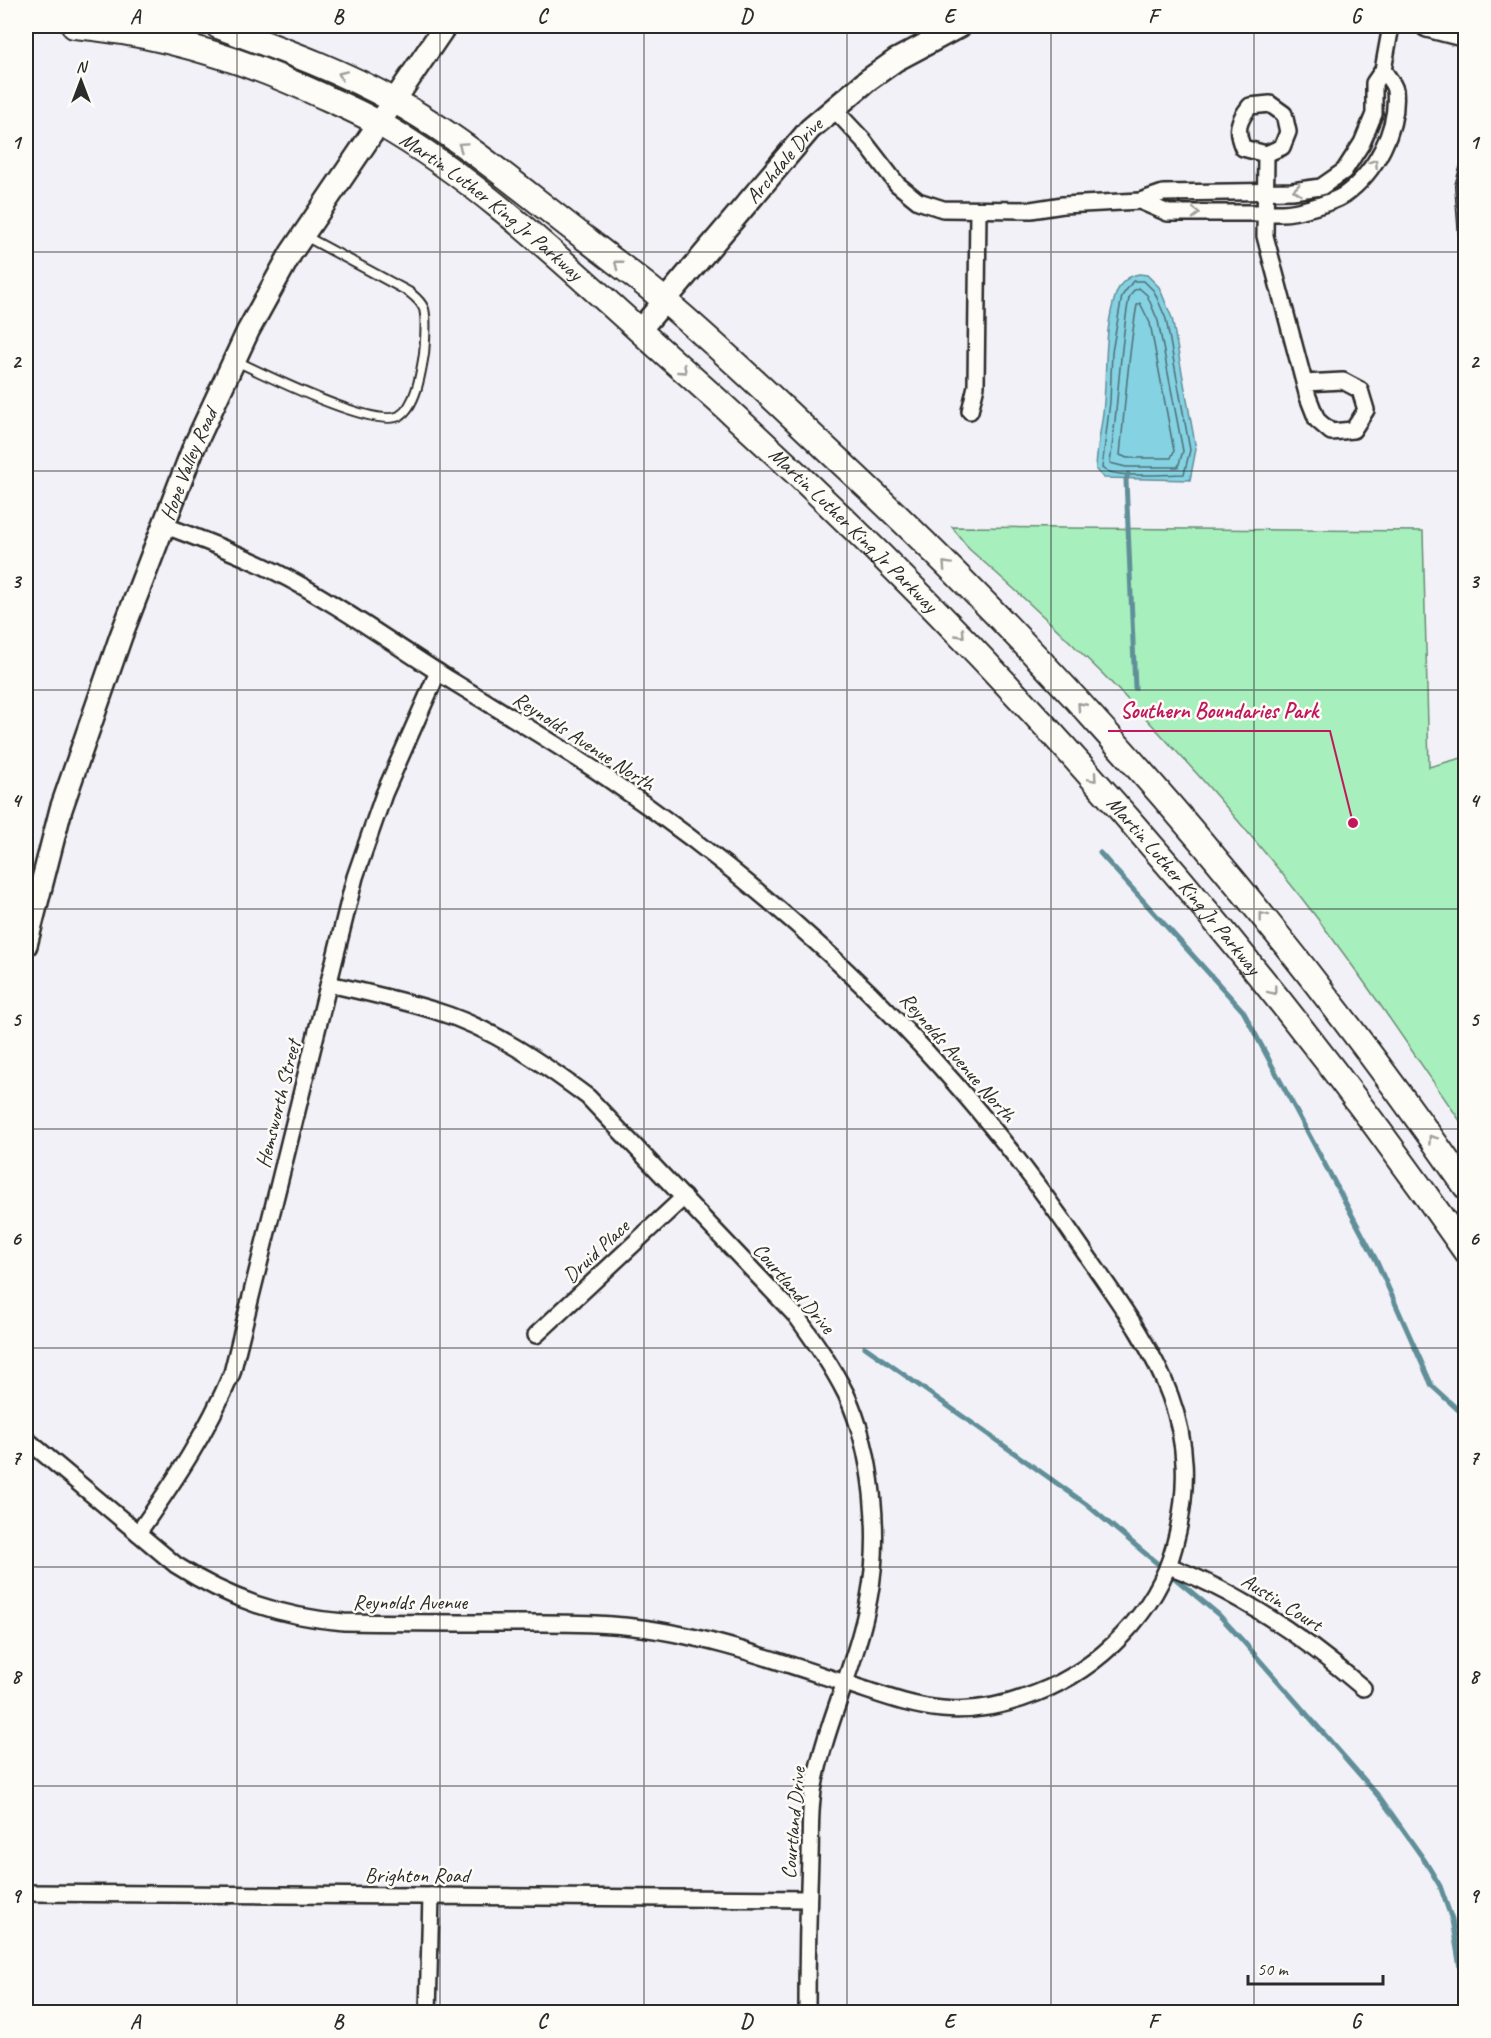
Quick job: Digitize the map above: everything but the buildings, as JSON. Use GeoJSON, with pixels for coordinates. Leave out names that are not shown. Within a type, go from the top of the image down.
{"type":"FeatureCollection","features":[{"type":"Feature","properties":{"kind":"main road","name":"Martin Luther King Jr Parkway"},"geometry":{"type":"LineString","coordinates":[[74,26],[108,29],[215,53],[277,75],[380,123],[493,204],[639,331],[852,525],[1051,730],[1153,845],[1267,983],[1466,1252]]}},
{"type":"Feature","properties":{"kind":"main road","name":"Martin Luther King Jr Parkway"},"geometry":{"type":"LineString","coordinates":[[218,26],[341,75],[395,100],[480,158],[664,300],[745,371],[912,529],[1116,745],[1259,911],[1344,1019],[1466,1186]]}},
{"type":"Feature","properties":{"kind":"main road","name":"Hope Valley Road"},"geometry":{"type":"LineString","coordinates":[[26,945],[61,809],[121,636],[194,449],[248,331],[304,235],[446,26]]}},
{"type":"Feature","properties":{"kind":"main road","name":"Archdale Drive"},"geometry":{"type":"LineString","coordinates":[[639,331],[781,161],[833,108],[896,60],[960,26]]}},
{"type":"Feature","properties":{"kind":"main road"},"geometry":{"type":"LineString","coordinates":[[1426,26],[1466,36]]}},
{"type":"Feature","properties":{"kind":"street"},"geometry":{"type":"LineString","coordinates":[[833,108],[863,140],[897,184],[918,201],[943,209],[1031,210],[1063,205],[1140,201],[1163,193],[1264,191],[1321,187],[1344,171],[1362,143],[1374,114],[1374,83],[1383,70],[1391,26]]}},
{"type":"Feature","properties":{"kind":"street"},"geometry":{"type":"LineString","coordinates":[[1140,201],[1168,213],[1293,213],[1343,196],[1370,170],[1384,147],[1393,117],[1395,88],[1383,70]]}},
{"type":"Feature","properties":{"kind":"street"},"geometry":{"type":"LineString","coordinates":[[1266,154],[1265,236],[1304,383]]}},
{"type":"Feature","properties":{"kind":"street"},"geometry":{"type":"LineString","coordinates":[[970,411],[976,386],[978,210]]}},
{"type":"Feature","properties":{"kind":"street","name":"Reynolds Avenue North"},"geometry":{"type":"LineString","coordinates":[[163,525],[277,573],[438,672],[607,778],[762,894],[891,1011],[954,1081],[1063,1219],[1125,1311],[1170,1388],[1184,1447],[1187,1475],[1185,1501],[1169,1566],[1155,1593],[1125,1633],[1071,1677],[1043,1691],[1008,1703],[977,1709],[942,1709],[904,1703],[845,1683]]}},
{"type":"Feature","properties":{"kind":"street","name":"Hemsworth Street"},"geometry":{"type":"LineString","coordinates":[[138,1533],[187,1463],[213,1417],[232,1373],[356,877],[369,834],[438,672]]}},
{"type":"Feature","properties":{"kind":"street","name":"Courtland Drive"},"geometry":{"type":"LineString","coordinates":[[328,984],[437,1011],[512,1045],[548,1067],[588,1097],[797,1317],[825,1355],[847,1396],[862,1444],[872,1495],[876,1549],[869,1599],[845,1683],[822,1745],[813,1789],[808,1899],[807,2013]]}},
{"type":"Feature","properties":{"kind":"street","name":"Druid Place"},"geometry":{"type":"LineString","coordinates":[[536,1335],[684,1197]]}},
{"type":"Feature","properties":{"kind":"street","name":"Reynolds Avenue"},"geometry":{"type":"LineString","coordinates":[[26,1439],[177,1565],[204,1583],[273,1612],[307,1619],[344,1622],[625,1626],[693,1638],[845,1683]]}},
{"type":"Feature","properties":{"kind":"street","name":"Austin Court"},"geometry":{"type":"LineString","coordinates":[[1169,1566],[1223,1590],[1265,1614],[1316,1647],[1363,1688]]}},
{"type":"Feature","properties":{"kind":"street","name":"Brighton Road"},"geometry":{"type":"LineString","coordinates":[[26,1893],[808,1899]]}},
{"type":"Feature","properties":{"kind":"street"},"geometry":{"type":"LineString","coordinates":[[428,2013],[431,1896]]}},
{"type":"Feature","properties":{"kind":"lane"},"geometry":{"type":"LineString","coordinates":[[1466,165],[1460,186],[1466,264]]}},
{"type":"Feature","properties":{"kind":"lane"},"geometry":{"type":"LineString","coordinates":[[235,360],[351,411],[388,419],[399,416],[410,406],[424,353],[424,309],[420,302],[409,292],[304,235]]}},
{"type":"Feature","properties":{"kind":"green space"},"geometry":{"type":"Polygon","coordinates":[[[952,527],[1423,531],[1429,767],[1465,757],[1465,1128],[1322,924],[1223,803],[1101,672],[969,549],[952,527]]]}},
{"type":"Feature","properties":{"kind":"water"},"geometry":{"type":"Polygon","coordinates":[[[1147,275],[1159,287],[1172,318],[1196,449],[1190,480],[1104,478],[1096,470],[1109,320],[1116,294],[1122,283],[1131,276],[1147,275]]]}},
{"type":"Feature","properties":{"kind":"waterway"},"geometry":{"type":"LineString","coordinates":[[1128,474],[1126,480],[1135,688]]}},
{"type":"Feature","properties":{"kind":"waterway"},"geometry":{"type":"LineString","coordinates":[[1100,853],[1243,1011],[1376,1260],[1432,1386],[1466,1417]]}},
{"type":"Feature","properties":{"kind":"waterway"},"geometry":{"type":"LineString","coordinates":[[865,1347],[1086,1504],[1219,1615],[1242,1640],[1381,1799],[1425,1861],[1440,1886],[1452,1920],[1466,2003]]}},
{"type":"Feature","properties":{"kind":"place","name":"Southern Boundaries Park"},"geometry":{"type":"Point","coordinates":[1353,823]}}]}
